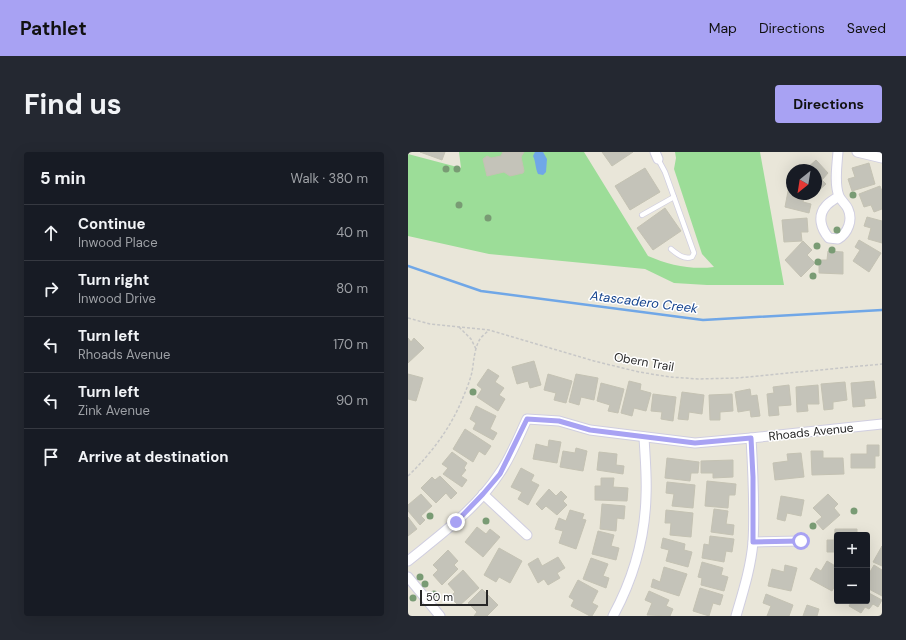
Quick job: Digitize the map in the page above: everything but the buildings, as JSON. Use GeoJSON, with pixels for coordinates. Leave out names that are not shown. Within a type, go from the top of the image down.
{"type":"FeatureCollection","features":[{"type":"Feature","properties":{"kind":"street"},"geometry":{"type":"LineString","coordinates":[[838,152],[836,175],[839,196],[849,210],[850,223],[845,235],[838,240],[829,238],[823,232],[820,220],[825,207],[839,196]]}},
{"type":"Feature","properties":{"kind":"street"},"geometry":{"type":"LineString","coordinates":[[856,152],[882,158]]}},
{"type":"Feature","properties":{"kind":"street","name":"Rhoads Avenue"},"geometry":{"type":"LineString","coordinates":[[483,494],[500,474],[527,419],[559,421],[590,430],[695,443],[882,424]]}},
{"type":"Feature","properties":{"kind":"street"},"geometry":{"type":"LineString","coordinates":[[614,616],[630,580],[641,542],[646,496],[644,437]]}},
{"type":"Feature","properties":{"kind":"street"},"geometry":{"type":"LineString","coordinates":[[736,616],[746,582],[753,542],[753,477],[751,438]]}},
{"type":"Feature","properties":{"kind":"street"},"geometry":{"type":"LineString","coordinates":[[408,561],[456,522],[483,494],[527,535]]}},
{"type":"Feature","properties":{"kind":"street"},"geometry":{"type":"LineString","coordinates":[[753,542],[801,541]]}},
{"type":"Feature","properties":{"kind":"street"},"geometry":{"type":"LineString","coordinates":[[408,578],[440,616]]}},
{"type":"Feature","properties":{"kind":"lane"},"geometry":{"type":"LineString","coordinates":[[656,155],[665,172],[694,253],[692,258],[685,258],[671,249]]}},
{"type":"Feature","properties":{"kind":"lane"},"geometry":{"type":"LineString","coordinates":[[642,214],[674,197]]}},
{"type":"Feature","properties":{"kind":"path","name":"Obern Trail"},"geometry":{"type":"LineString","coordinates":[[408,318],[430,324],[489,330],[594,361],[639,372],[698,379],[737,378],[882,364]]}},
{"type":"Feature","properties":{"kind":"path"},"geometry":{"type":"LineString","coordinates":[[459,327],[471,339],[476,349]]}},
{"type":"Feature","properties":{"kind":"path"},"geometry":{"type":"LineString","coordinates":[[408,476],[438,443],[453,418],[464,396],[480,339],[489,330]]}},
{"type":"Feature","properties":{"kind":"green space"},"geometry":{"type":"Polygon","coordinates":[[[459,152],[584,152],[648,256],[672,264],[705,268],[714,267],[702,254],[674,169],[676,158],[675,152],[760,152],[784,285],[707,285],[674,283],[645,269],[489,254],[408,236],[408,154],[461,168],[459,152]]]}},
{"type":"Feature","properties":{"kind":"water"},"geometry":{"type":"Polygon","coordinates":[[[535,152],[543,152],[547,159],[546,172],[543,175],[538,174],[537,172],[533,156],[535,152]]]}},
{"type":"Feature","properties":{"kind":"waterway","name":"Atascadero Creek"},"geometry":{"type":"LineString","coordinates":[[408,266],[481,291],[703,320],[882,310]]}},
{"type":"Feature","properties":{"kind":"route"},"geometry":{"type":"LineString","coordinates":[[456,522],[500,474],[527,419],[538,419],[559,421],[590,430],[695,443],[751,438],[753,477],[753,542],[801,541]]}}]}
